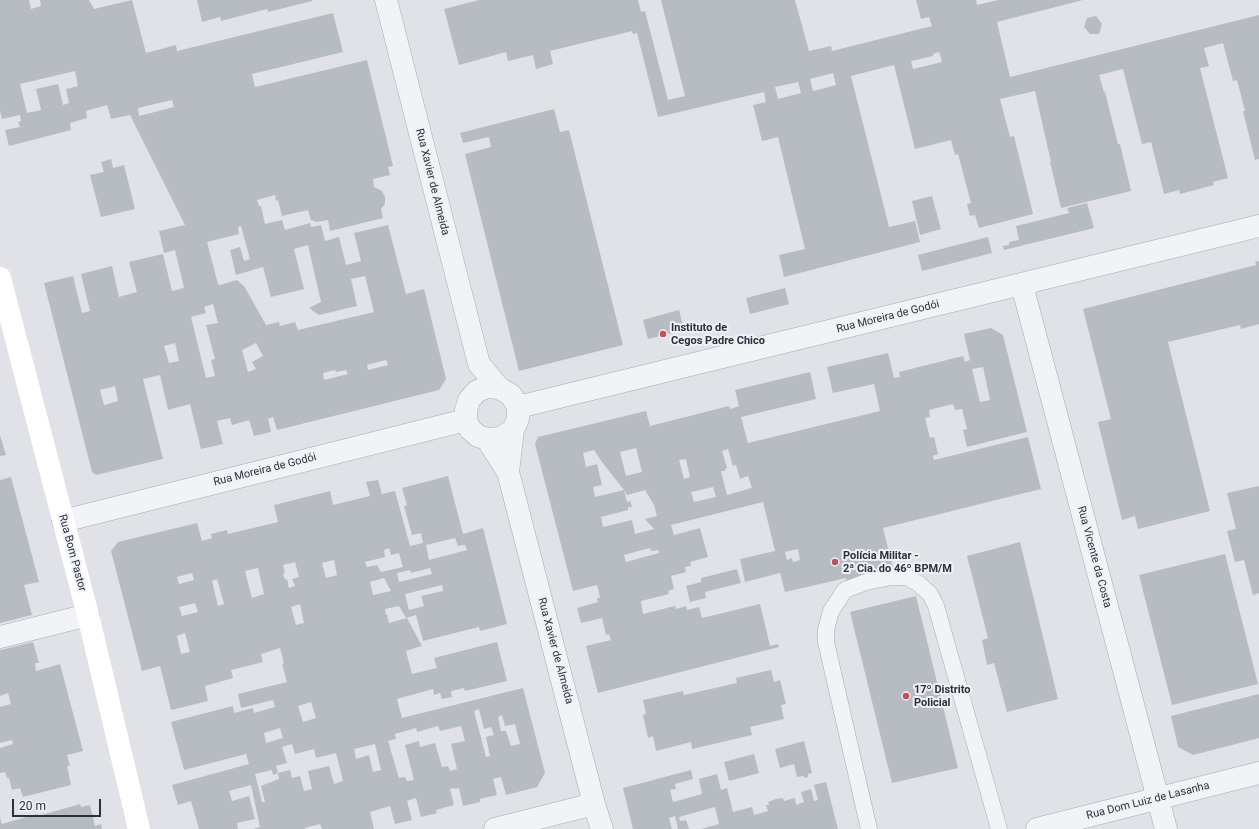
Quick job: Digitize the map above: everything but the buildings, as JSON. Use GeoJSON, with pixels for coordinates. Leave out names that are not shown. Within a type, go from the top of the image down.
{"type":"FeatureCollection","features":[{"type":"Feature","properties":{"kind":"main road","name":"Rua Bom Pastor"},"geometry":{"type":"LineString","coordinates":[[0,278],[7,333],[63,521],[88,615],[139,829]]}},
{"type":"Feature","properties":{"kind":"street","name":"Rua Xavier de Almeida"},"geometry":{"type":"LineString","coordinates":[[386,0],[478,364],[468,410]]}},
{"type":"Feature","properties":{"kind":"street","name":"Rua Moreira de Godói"},"geometry":{"type":"LineString","coordinates":[[518,407],[1259,226]]}},
{"type":"Feature","properties":{"kind":"street","name":"Rua Vicente da Costa"},"geometry":{"type":"LineString","coordinates":[[1022,284],[1166,829]]}},
{"type":"Feature","properties":{"kind":"street","name":"Rua Xavier de Almeida"},"geometry":{"type":"LineString","coordinates":[[478,364],[499,388]]}},
{"type":"Feature","properties":{"kind":"street"},"geometry":{"type":"LineString","coordinates":[[488,387],[499,388],[511,395],[518,407],[518,419],[513,430],[501,438],[487,439],[478,436],[470,429],[468,410],[477,391],[488,387]]}},
{"type":"Feature","properties":{"kind":"street","name":"Rua Moreira de Godói"},"geometry":{"type":"LineString","coordinates":[[63,521],[468,410]]}},
{"type":"Feature","properties":{"kind":"street","name":"Rua Xavier de Almeida"},"geometry":{"type":"LineString","coordinates":[[508,472],[513,430]]}},
{"type":"Feature","properties":{"kind":"street","name":"Rua Xavier de Almeida"},"geometry":{"type":"LineString","coordinates":[[487,439],[508,472],[594,804],[602,829]]}},
{"type":"Feature","properties":{"kind":"street"},"geometry":{"type":"LineString","coordinates":[[0,637],[88,615]]}},
{"type":"Feature","properties":{"kind":"street","name":"Rua Dom Luiz de Lasanha"},"geometry":{"type":"LineString","coordinates":[[1037,829],[1259,773]]}},
{"type":"Feature","properties":{"kind":"street"},"geometry":{"type":"LineString","coordinates":[[495,829],[594,804]]}},
{"type":"Feature","properties":{"kind":"lane"},"geometry":{"type":"LineString","coordinates":[[869,829],[826,642],[826,630],[831,611],[845,590],[866,582],[892,577],[907,577],[919,584],[930,594],[936,606],[999,829]]}},
{"type":"Feature","properties":{"kind":"place","name":"Instituto de Cegos Padre Chico"},"geometry":{"type":"Point","coordinates":[663,334]}},
{"type":"Feature","properties":{"kind":"place","name":"Polícia Militar - 2ª Cia. do 46º BPM/M"},"geometry":{"type":"Point","coordinates":[835,562]}},
{"type":"Feature","properties":{"kind":"place","name":"17º Distrito Policial"},"geometry":{"type":"Point","coordinates":[906,696]}}]}
